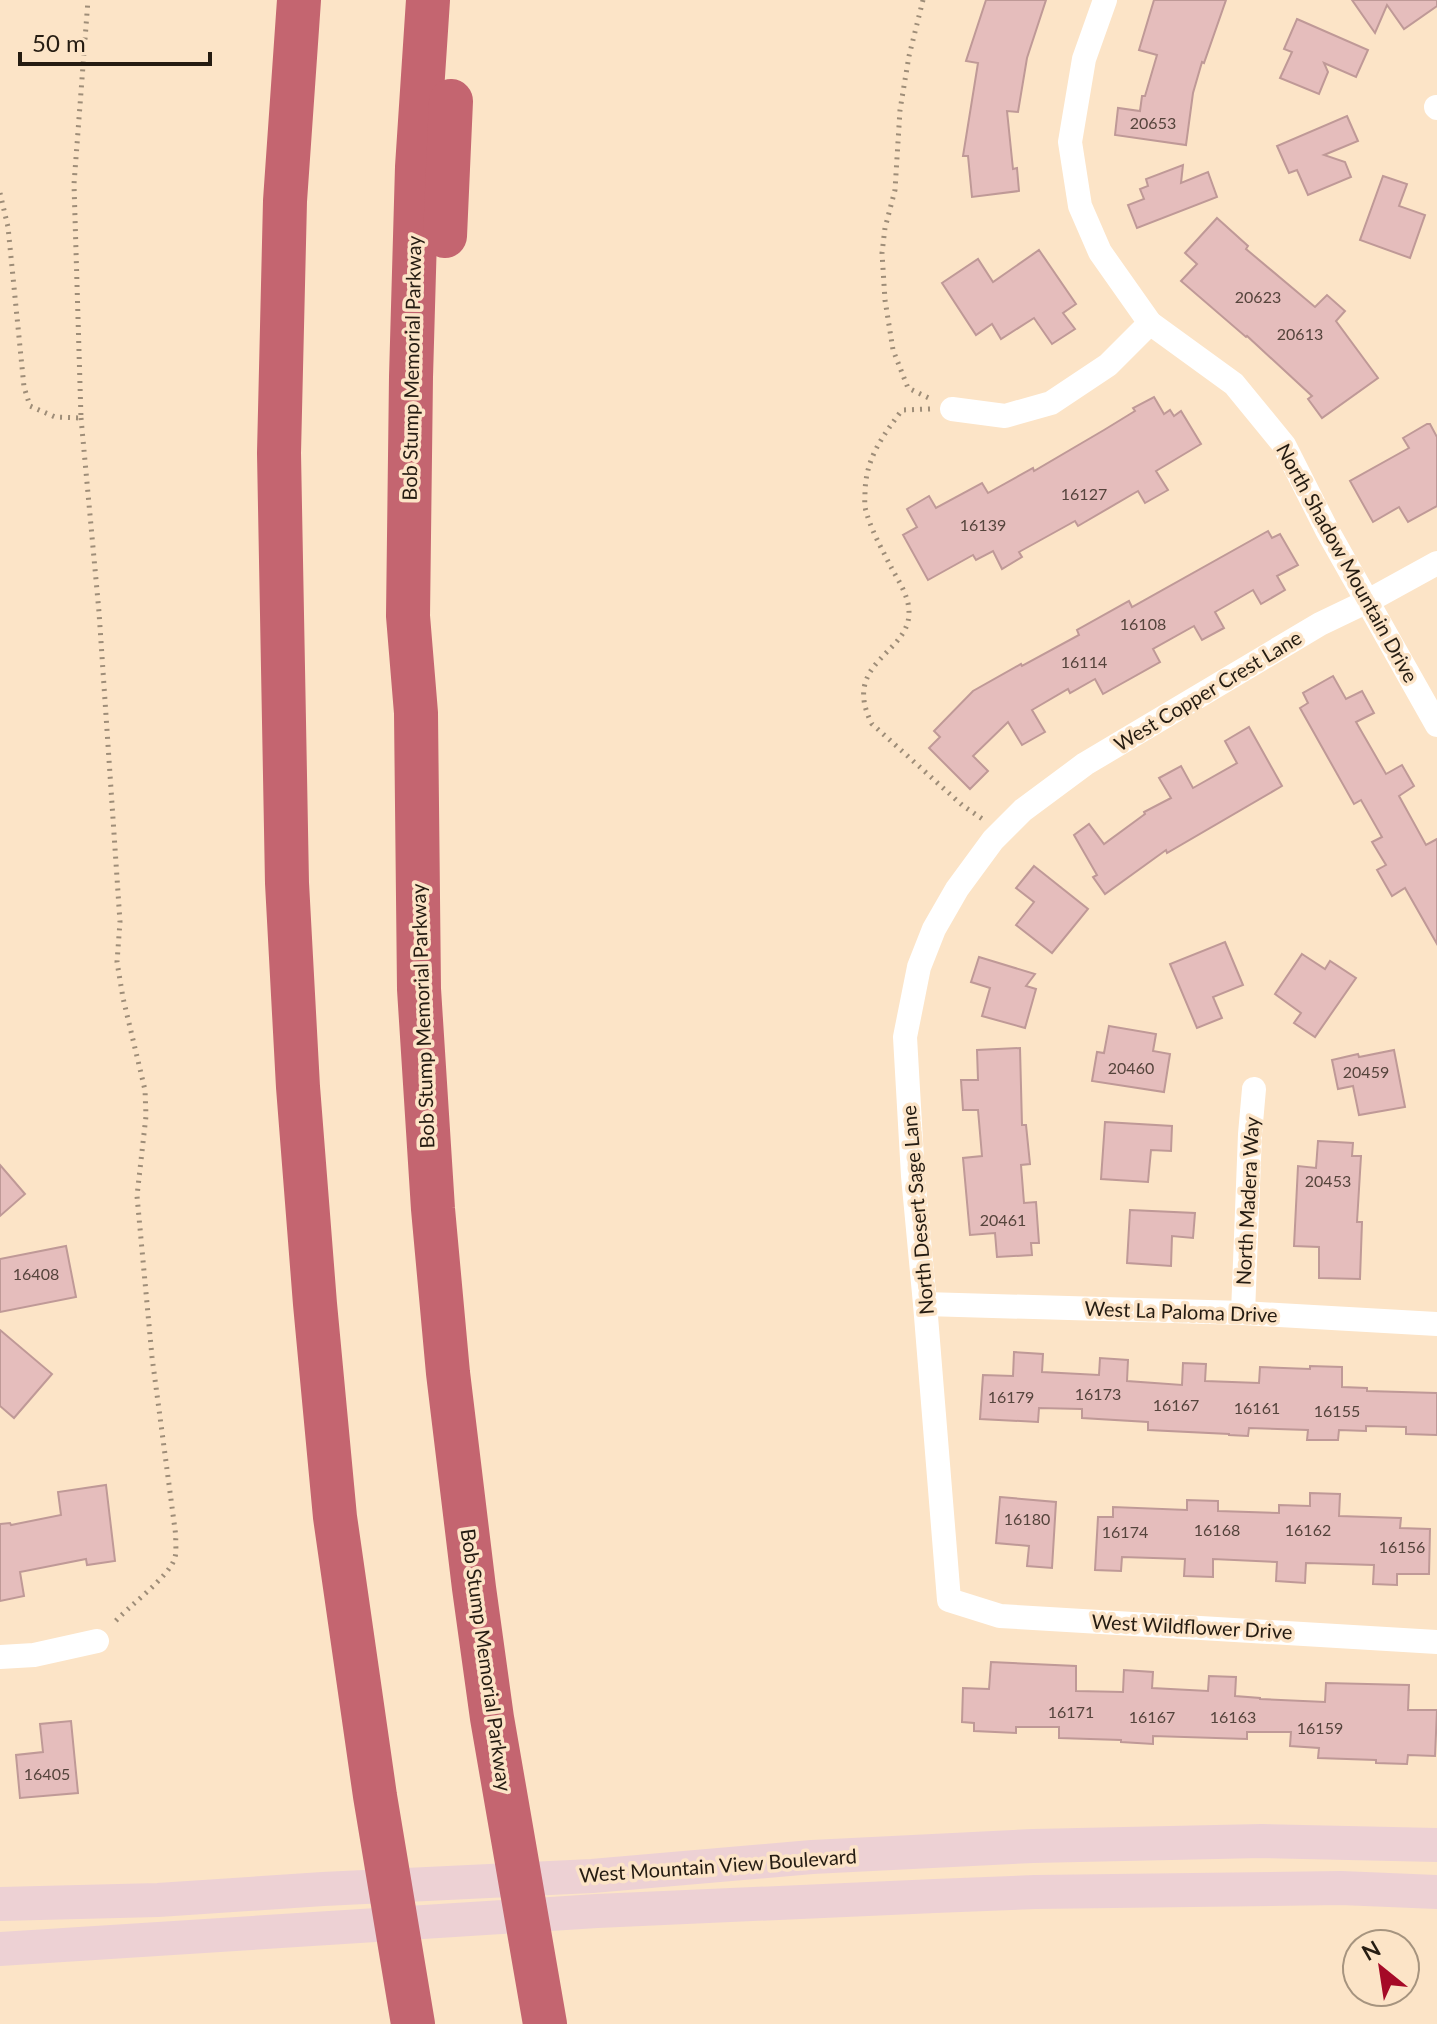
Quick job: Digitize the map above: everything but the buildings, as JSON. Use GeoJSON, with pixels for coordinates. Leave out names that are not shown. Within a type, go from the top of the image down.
{"type":"FeatureCollection","features":[{"type":"Feature","properties":{"kind":"highway"},"geometry":{"type":"LineString","coordinates":[[280,0],[285,201]]}},
{"type":"Feature","properties":{"kind":"highway"},"geometry":{"type":"LineString","coordinates":[[299,0],[285,201],[279,453],[287,883],[298,1087],[335,1517],[375,1796],[413,2024]]}},
{"type":"Feature","properties":{"kind":"highway","name":"Bob Stump Memorial Parkway"},"geometry":{"type":"LineString","coordinates":[[428,0],[417,167],[408,616],[416,713],[419,989],[433,1209],[448,1373],[474,1588],[492,1718],[545,2024]]}},
{"type":"Feature","properties":{"kind":"highway"},"geometry":{"type":"LineString","coordinates":[[416,713],[440,509],[441,314],[456,0]]}},
{"type":"Feature","properties":{"kind":"street","name":"North Shadow Mountain Drive"},"geometry":{"type":"LineString","coordinates":[[1105,0],[1084,59],[1070,142],[1080,206],[1100,252],[1150,323],[1234,384],[1284,445],[1327,530],[1437,725]]}},
{"type":"Feature","properties":{"kind":"street"},"geometry":{"type":"LineString","coordinates":[[952,409],[1005,416],[1051,403],[1108,365],[1150,323]]}},
{"type":"Feature","properties":{"kind":"street","name":"West Copper Crest Lane"},"geometry":{"type":"LineString","coordinates":[[997,837],[1023,810],[1085,764],[1320,624],[1437,563]]}},
{"type":"Feature","properties":{"kind":"street","name":"North Desert Sage Lane"},"geometry":{"type":"LineString","coordinates":[[949,1600],[913,1176],[905,1037],[919,967],[934,929],[957,889],[997,837]]}},
{"type":"Feature","properties":{"kind":"street","name":"North Madera Way"},"geometry":{"type":"LineString","coordinates":[[1243,1313],[1254,1089]]}},
{"type":"Feature","properties":{"kind":"street","name":"West La Paloma Drive"},"geometry":{"type":"LineString","coordinates":[[925,1304],[1243,1313],[1437,1324]]}},
{"type":"Feature","properties":{"kind":"street","name":"West Wildflower Drive"},"geometry":{"type":"LineString","coordinates":[[949,1600],[1000,1616],[1437,1642]]}},
{"type":"Feature","properties":{"kind":"street"},"geometry":{"type":"LineString","coordinates":[[0,1657],[34,1655],[97,1641]]}},
{"type":"Feature","properties":{"kind":"street","name":"West Mountain View Boulevard"},"geometry":{"type":"LineString","coordinates":[[0,1904],[158,1900],[592,1876],[812,1857],[1033,1846],[1262,1841],[1437,1845]]}},
{"type":"Feature","properties":{"kind":"street","name":"West Mountain View Boulevard"},"geometry":{"type":"LineString","coordinates":[[0,1949],[597,1911],[1035,1892],[1341,1888],[1437,1892]]}},
{"type":"Feature","properties":{"kind":"path"},"geometry":{"type":"LineString","coordinates":[[88,0],[74,184],[81,418],[99,612],[120,922],[117,962],[145,1090],[146,1116],[137,1196],[152,1357],[176,1537],[175,1559],[161,1579],[126,1608],[97,1641]]}},
{"type":"Feature","properties":{"kind":"path"},"geometry":{"type":"LineString","coordinates":[[923,0],[900,110],[895,190],[885,228],[882,253],[885,300],[893,350],[908,388],[952,409]]}},
{"type":"Feature","properties":{"kind":"path"},"geometry":{"type":"LineString","coordinates":[[0,193],[8,227],[24,387],[30,406],[55,417],[81,418]]}},
{"type":"Feature","properties":{"kind":"path"},"geometry":{"type":"LineString","coordinates":[[952,409],[902,410],[872,454],[865,480],[865,508],[908,602],[910,615],[906,628],[867,678],[865,711],[872,724],[997,837]]}}]}
